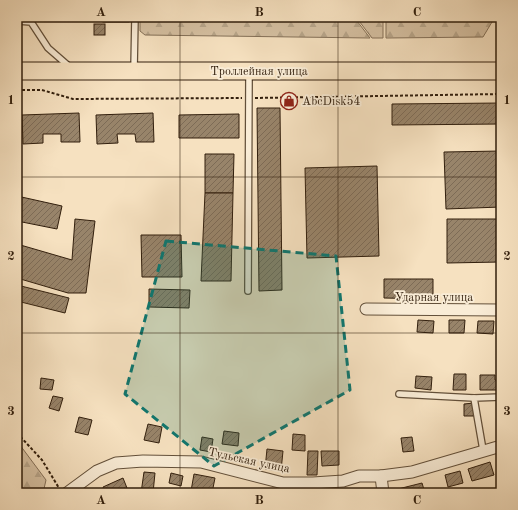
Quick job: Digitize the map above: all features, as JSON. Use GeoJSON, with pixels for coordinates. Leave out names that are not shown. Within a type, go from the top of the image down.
{"type":"FeatureCollection","features":[{"type":"Feature","properties":{"kind":"main road","name":"Троллейная улица"},"geometry":{"type":"LineString","coordinates":[[17,71],[501,71]]}},
{"type":"Feature","properties":{"kind":"street","name":"Ударная улица"},"geometry":{"type":"LineString","coordinates":[[366,309],[501,310]]}},
{"type":"Feature","properties":{"kind":"street","name":"Тульская улица"},"geometry":{"type":"LineString","coordinates":[[68,493],[97,471],[116,463],[143,461],[201,462],[283,483],[313,483],[343,481],[359,476],[381,476],[412,472],[483,450],[501,446]]}},
{"type":"Feature","properties":{"kind":"street"},"geometry":{"type":"LineString","coordinates":[[381,476],[383,493]]}},
{"type":"Feature","properties":{"kind":"lane"},"geometry":{"type":"LineString","coordinates":[[134,71],[135,17]]}},
{"type":"Feature","properties":{"kind":"lane"},"geometry":{"type":"LineString","coordinates":[[18,21],[31,22],[48,48],[75,72]]}},
{"type":"Feature","properties":{"kind":"lane"},"geometry":{"type":"LineString","coordinates":[[248,291],[250,71]]}},
{"type":"Feature","properties":{"kind":"lane"},"geometry":{"type":"LineString","coordinates":[[399,394],[474,398],[501,397]]}},
{"type":"Feature","properties":{"kind":"lane"},"geometry":{"type":"LineString","coordinates":[[474,398],[483,450]]}},
{"type":"Feature","properties":{"kind":"path"},"geometry":{"type":"LineString","coordinates":[[17,90],[42,90],[73,99],[501,94]]}},
{"type":"Feature","properties":{"kind":"path"},"geometry":{"type":"LineString","coordinates":[[17,432],[42,460],[61,493]]}},
{"type":"Feature","properties":{"kind":"highlighted area"},"geometry":{"type":"Polygon","coordinates":[[[166,241],[336,256],[350,390],[214,466],[125,394],[166,241]]]}},
{"type":"Feature","properties":{"kind":"green space"},"geometry":{"type":"Polygon","coordinates":[[[140,17],[354,17],[370,38],[145,35],[140,31],[140,17]]]}},
{"type":"Feature","properties":{"kind":"green space"},"geometry":{"type":"Polygon","coordinates":[[[356,17],[383,17],[383,38],[372,38],[356,17]]]}},
{"type":"Feature","properties":{"kind":"green space"},"geometry":{"type":"Polygon","coordinates":[[[386,17],[495,17],[483,37],[386,38],[386,17]]]}},
{"type":"Feature","properties":{"kind":"green space"},"geometry":{"type":"Polygon","coordinates":[[[17,441],[46,480],[43,493],[17,493],[17,441]]]}},
{"type":"Feature","properties":{"kind":"building"},"geometry":{"type":"Polygon","coordinates":[[[103,17],[129,17],[129,22],[103,22],[103,17]]]}},
{"type":"Feature","properties":{"kind":"building"},"geometry":{"type":"Polygon","coordinates":[[[94,24],[105,24],[105,35],[94,35],[94,24]]]}},
{"type":"Feature","properties":{"kind":"building"},"geometry":{"type":"Polygon","coordinates":[[[283,98],[292,99],[292,106],[282,106],[283,98]]]}},
{"type":"Feature","properties":{"kind":"building"},"geometry":{"type":"Polygon","coordinates":[[[501,103],[501,124],[392,125],[392,104],[501,103]]]}},
{"type":"Feature","properties":{"kind":"building"},"geometry":{"type":"Polygon","coordinates":[[[257,108],[280,108],[282,290],[259,291],[257,108]]]}},
{"type":"Feature","properties":{"kind":"building"},"geometry":{"type":"Polygon","coordinates":[[[79,113],[80,142],[61,142],[61,134],[43,134],[43,143],[23,144],[22,115],[79,113]]]}},
{"type":"Feature","properties":{"kind":"building"},"geometry":{"type":"Polygon","coordinates":[[[153,113],[154,142],[136,142],[135,134],[117,134],[118,143],[97,144],[96,115],[153,113]]]}},
{"type":"Feature","properties":{"kind":"building"},"geometry":{"type":"Polygon","coordinates":[[[239,114],[239,138],[179,138],[179,115],[239,114]]]}},
{"type":"Feature","properties":{"kind":"building"},"geometry":{"type":"Polygon","coordinates":[[[501,151],[501,207],[446,209],[444,152],[501,151]]]}},
{"type":"Feature","properties":{"kind":"building"},"geometry":{"type":"Polygon","coordinates":[[[205,154],[234,154],[233,193],[205,193],[205,154]]]}},
{"type":"Feature","properties":{"kind":"building"},"geometry":{"type":"Polygon","coordinates":[[[377,166],[379,256],[307,258],[305,168],[377,166]]]}},
{"type":"Feature","properties":{"kind":"building"},"geometry":{"type":"Polygon","coordinates":[[[205,193],[233,193],[231,281],[201,281],[205,193]]]}},
{"type":"Feature","properties":{"kind":"building"},"geometry":{"type":"Polygon","coordinates":[[[17,196],[62,206],[57,229],[17,221],[17,196]]]}},
{"type":"Feature","properties":{"kind":"building"},"geometry":{"type":"Polygon","coordinates":[[[75,219],[95,221],[86,293],[68,293],[17,278],[17,244],[72,260],[75,219]]]}},
{"type":"Feature","properties":{"kind":"building"},"geometry":{"type":"Polygon","coordinates":[[[447,219],[501,219],[501,262],[447,263],[447,219]]]}},
{"type":"Feature","properties":{"kind":"building"},"geometry":{"type":"Polygon","coordinates":[[[141,235],[181,235],[182,277],[142,277],[141,235]]]}},
{"type":"Feature","properties":{"kind":"building"},"geometry":{"type":"Polygon","coordinates":[[[384,279],[433,279],[433,299],[384,298],[384,279]]]}},
{"type":"Feature","properties":{"kind":"building"},"geometry":{"type":"Polygon","coordinates":[[[17,285],[69,298],[65,313],[17,301],[17,285]]]}},
{"type":"Feature","properties":{"kind":"building"},"geometry":{"type":"Polygon","coordinates":[[[149,289],[190,290],[189,308],[149,307],[149,289]]]}},
{"type":"Feature","properties":{"kind":"building"},"geometry":{"type":"Polygon","coordinates":[[[418,320],[434,321],[433,333],[417,332],[418,320]]]}},
{"type":"Feature","properties":{"kind":"building"},"geometry":{"type":"Polygon","coordinates":[[[449,320],[465,320],[464,333],[449,333],[449,320]]]}},
{"type":"Feature","properties":{"kind":"building"},"geometry":{"type":"Polygon","coordinates":[[[478,321],[494,321],[493,334],[477,333],[478,321]]]}},
{"type":"Feature","properties":{"kind":"building"},"geometry":{"type":"Polygon","coordinates":[[[454,374],[466,374],[466,390],[453,390],[454,374]]]}},
{"type":"Feature","properties":{"kind":"building"},"geometry":{"type":"Polygon","coordinates":[[[480,375],[495,375],[495,380],[501,380],[501,390],[480,390],[480,375]]]}},
{"type":"Feature","properties":{"kind":"building"},"geometry":{"type":"Polygon","coordinates":[[[416,376],[432,377],[431,390],[415,388],[416,376]]]}},
{"type":"Feature","properties":{"kind":"building"},"geometry":{"type":"Polygon","coordinates":[[[41,378],[54,380],[52,390],[40,389],[41,378]]]}},
{"type":"Feature","properties":{"kind":"building"},"geometry":{"type":"Polygon","coordinates":[[[53,396],[63,398],[59,411],[49,408],[53,396]]]}},
{"type":"Feature","properties":{"kind":"building"},"geometry":{"type":"Polygon","coordinates":[[[474,403],[474,416],[464,416],[464,404],[474,403]]]}},
{"type":"Feature","properties":{"kind":"building"},"geometry":{"type":"Polygon","coordinates":[[[79,417],[92,420],[88,435],[75,432],[79,417]]]}},
{"type":"Feature","properties":{"kind":"building"},"geometry":{"type":"Polygon","coordinates":[[[148,424],[162,427],[159,443],[144,440],[148,424]]]}},
{"type":"Feature","properties":{"kind":"building"},"geometry":{"type":"Polygon","coordinates":[[[224,431],[239,433],[238,446],[222,444],[224,431]]]}},
{"type":"Feature","properties":{"kind":"building"},"geometry":{"type":"Polygon","coordinates":[[[293,434],[305,435],[305,451],[292,450],[293,434]]]}},
{"type":"Feature","properties":{"kind":"building"},"geometry":{"type":"Polygon","coordinates":[[[202,437],[213,439],[211,452],[200,450],[202,437]]]}},
{"type":"Feature","properties":{"kind":"building"},"geometry":{"type":"Polygon","coordinates":[[[412,437],[414,451],[403,452],[401,438],[412,437]]]}},
{"type":"Feature","properties":{"kind":"building"},"geometry":{"type":"Polygon","coordinates":[[[267,449],[283,451],[281,471],[265,469],[267,449]]]}},
{"type":"Feature","properties":{"kind":"building"},"geometry":{"type":"Polygon","coordinates":[[[308,451],[318,451],[317,475],[307,475],[308,451]]]}},
{"type":"Feature","properties":{"kind":"building"},"geometry":{"type":"Polygon","coordinates":[[[321,451],[339,451],[339,465],[322,466],[321,451]]]}},
{"type":"Feature","properties":{"kind":"building"},"geometry":{"type":"Polygon","coordinates":[[[490,462],[494,475],[472,481],[468,469],[490,462]]]}},
{"type":"Feature","properties":{"kind":"building"},"geometry":{"type":"Polygon","coordinates":[[[460,471],[463,483],[448,487],[445,475],[460,471]]]}},
{"type":"Feature","properties":{"kind":"building"},"geometry":{"type":"Polygon","coordinates":[[[144,472],[155,473],[153,493],[141,493],[144,472]]]}},
{"type":"Feature","properties":{"kind":"building"},"geometry":{"type":"Polygon","coordinates":[[[171,473],[183,476],[181,486],[169,483],[171,473]]]}},
{"type":"Feature","properties":{"kind":"building"},"geometry":{"type":"Polygon","coordinates":[[[194,474],[215,478],[212,493],[191,491],[194,474]]]}},
{"type":"Feature","properties":{"kind":"building"},"geometry":{"type":"Polygon","coordinates":[[[123,478],[129,493],[105,493],[103,487],[123,478]]]}},
{"type":"Feature","properties":{"kind":"building"},"geometry":{"type":"Polygon","coordinates":[[[422,483],[425,493],[395,493],[394,490],[422,483]]]}},
{"type":"Feature","properties":{"kind":"place","name":"AbcDisk54"},"geometry":{"type":"Point","coordinates":[289,101]}}]}
